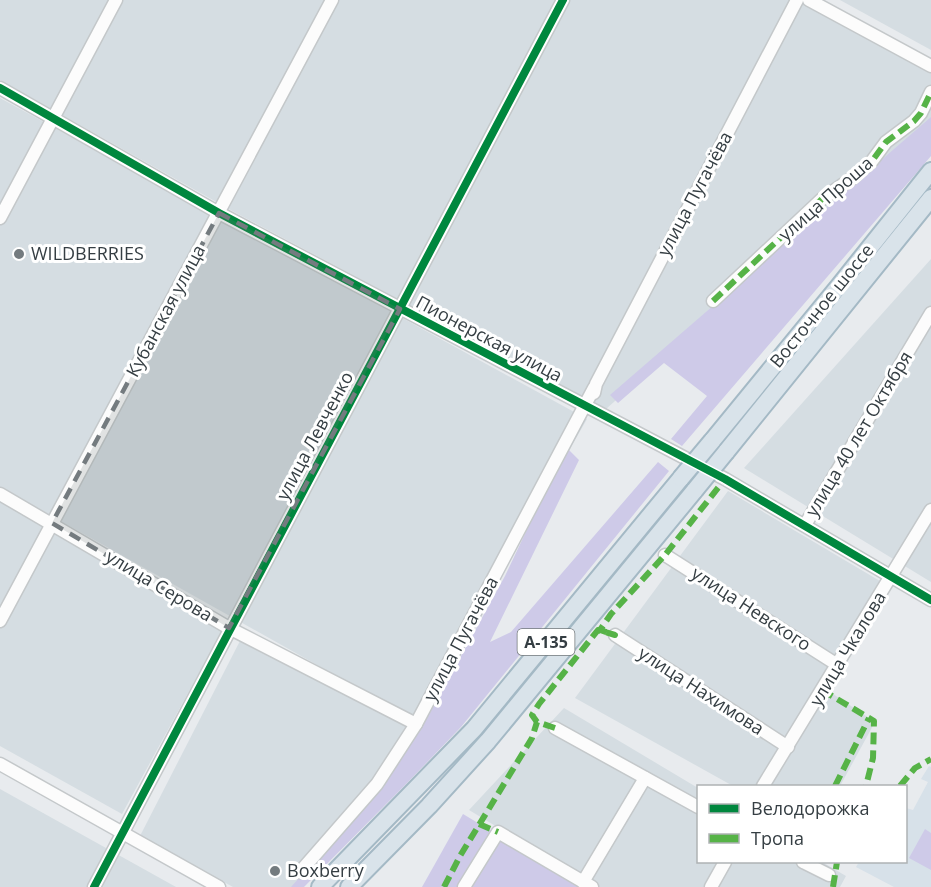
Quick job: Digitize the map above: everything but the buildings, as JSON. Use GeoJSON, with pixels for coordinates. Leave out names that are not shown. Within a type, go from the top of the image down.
{"type":"FeatureCollection","features":[{"type":"Feature","properties":{"kind":"highway","name":"Восточное шоссе"},"geometry":{"type":"LineString","coordinates":[[474,729],[931,171]]}},
{"type":"Feature","properties":{"kind":"highway","name":"Восточное шоссе"},"geometry":{"type":"LineString","coordinates":[[488,741],[931,198]]}},
{"type":"Feature","properties":{"kind":"highway"},"geometry":{"type":"LineString","coordinates":[[474,729],[487,719],[496,723],[496,728],[488,741]]}},
{"type":"Feature","properties":{"kind":"highway","name":"А-135"},"geometry":{"type":"LineString","coordinates":[[320,887],[474,729]]}},
{"type":"Feature","properties":{"kind":"highway","name":"А-135"},"geometry":{"type":"LineString","coordinates":[[350,887],[488,741]]}},
{"type":"Feature","properties":{"kind":"highway"},"geometry":{"type":"LineString","coordinates":[[313,887],[327,874],[341,866]]}},
{"type":"Feature","properties":{"kind":"highway"},"geometry":{"type":"LineString","coordinates":[[359,887],[371,867]]}},
{"type":"Feature","properties":{"kind":"street"},"geometry":{"type":"LineString","coordinates":[[0,218],[116,0]]}},
{"type":"Feature","properties":{"kind":"street","name":"Кубанская улица"},"geometry":{"type":"LineString","coordinates":[[0,621],[332,0]]}},
{"type":"Feature","properties":{"kind":"street","name":"улица Левченко"},"geometry":{"type":"LineString","coordinates":[[94,887],[563,0]]}},
{"type":"Feature","properties":{"kind":"street","name":"улица Пугачёва"},"geometry":{"type":"LineString","coordinates":[[300,872],[377,784],[416,724],[797,0]]}},
{"type":"Feature","properties":{"kind":"street"},"geometry":{"type":"LineString","coordinates":[[809,0],[931,66]]}},
{"type":"Feature","properties":{"kind":"street","name":"Пионерская улица"},"geometry":{"type":"LineString","coordinates":[[0,88],[219,213],[725,479],[931,600]]}},
{"type":"Feature","properties":{"kind":"street","name":"улица Проша"},"geometry":{"type":"LineString","coordinates":[[713,301],[822,199],[854,177],[872,161],[886,142],[921,113],[931,92]]}},
{"type":"Feature","properties":{"kind":"street","name":"улица 40 лет Октября"},"geometry":{"type":"LineString","coordinates":[[805,525],[931,312]]}},
{"type":"Feature","properties":{"kind":"street"},"geometry":{"type":"LineString","coordinates":[[594,388],[595,398],[606,415]]}},
{"type":"Feature","properties":{"kind":"street","name":"улица Серова"},"geometry":{"type":"LineString","coordinates":[[0,494],[229,628],[416,724]]}},
{"type":"Feature","properties":{"kind":"street","name":"улица Чкалова"},"geometry":{"type":"LineString","coordinates":[[764,785],[931,510]]}},
{"type":"Feature","properties":{"kind":"street","name":"улица Невского"},"geometry":{"type":"LineString","coordinates":[[665,555],[836,664]]}},
{"type":"Feature","properties":{"kind":"street","name":"улица Нахимова"},"geometry":{"type":"LineString","coordinates":[[615,635],[788,747]]}},
{"type":"Feature","properties":{"kind":"street"},"geometry":{"type":"LineString","coordinates":[[555,728],[697,806]]}},
{"type":"Feature","properties":{"kind":"street"},"geometry":{"type":"LineString","coordinates":[[0,764],[219,887]]}},
{"type":"Feature","properties":{"kind":"street"},"geometry":{"type":"LineString","coordinates":[[464,887],[498,832],[587,884],[645,778]]}},
{"type":"Feature","properties":{"kind":"street"},"geometry":{"type":"LineString","coordinates":[[711,887],[724,863]]}},
{"type":"Feature","properties":{"kind":"street"},"geometry":{"type":"LineString","coordinates":[[807,863],[829,875]]}},
{"type":"Feature","properties":{"kind":"highlighted area"},"geometry":{"type":"Polygon","coordinates":[[[219,213],[400,309],[229,628],[52,523],[219,213]]]}},
{"type":"Feature","properties":{"kind":"shaded area"},"geometry":{"type":"Polygon","coordinates":[[[0,0],[795,0],[931,73],[931,121],[606,409],[236,213],[0,80],[0,0]]]}},
{"type":"Feature","properties":{"kind":"shaded area"},"geometry":{"type":"Polygon","coordinates":[[[840,0],[931,0],[931,50],[840,0]]]}},
{"type":"Feature","properties":{"kind":"shaded area"},"geometry":{"type":"Polygon","coordinates":[[[0,98],[587,419],[415,720],[0,487],[0,98]]]}},
{"type":"Feature","properties":{"kind":"shaded area"},"geometry":{"type":"Polygon","coordinates":[[[931,117],[931,156],[682,446],[671,439],[707,396],[664,363],[618,403],[610,395],[931,117]]]}},
{"type":"Feature","properties":{"kind":"shaded area"},"geometry":{"type":"Polygon","coordinates":[[[931,259],[931,582],[744,468],[931,259]]]}},
{"type":"Feature","properties":{"kind":"shaded area"},"geometry":{"type":"Polygon","coordinates":[[[566,447],[579,460],[490,642],[511,632],[658,462],[669,471],[461,727],[304,887],[291,887],[378,790],[428,716],[505,576],[566,447]]]}},
{"type":"Feature","properties":{"kind":"shaded area"},"geometry":{"type":"Polygon","coordinates":[[[728,491],[885,584],[827,690],[875,722],[841,785],[731,785],[575,698],[728,491]]]}},
{"type":"Feature","properties":{"kind":"shaded area"},"geometry":{"type":"Polygon","coordinates":[[[0,501],[224,627],[122,814],[0,746],[0,501]]]}},
{"type":"Feature","properties":{"kind":"shaded area"},"geometry":{"type":"Polygon","coordinates":[[[242,637],[422,730],[387,789],[295,887],[233,887],[140,836],[242,637]]]}},
{"type":"Feature","properties":{"kind":"shaded area"},"geometry":{"type":"Polygon","coordinates":[[[564,708],[697,787],[697,863],[824,863],[846,876],[840,887],[597,887],[469,810],[564,708]]]}},
{"type":"Feature","properties":{"kind":"shaded area"},"geometry":{"type":"Polygon","coordinates":[[[929,766],[931,767],[931,887],[894,887],[856,867],[858,863],[907,863],[907,808],[913,810],[928,782],[921,779],[929,766]]]}},
{"type":"Feature","properties":{"kind":"shaded area"},"geometry":{"type":"Polygon","coordinates":[[[0,789],[176,887],[0,887],[0,789]]]}},
{"type":"Feature","properties":{"kind":"shaded area"},"geometry":{"type":"Polygon","coordinates":[[[463,814],[584,887],[422,887],[463,814]]]}},
{"type":"Feature","properties":{"kind":"shaded area"},"geometry":{"type":"Polygon","coordinates":[[[925,829],[931,833],[931,870],[909,858],[925,829]]]}},
{"type":"Feature","properties":{"kind":"marked path"},"geometry":{"type":"LineString","coordinates":[[713,301],[822,199],[854,177],[872,161],[886,142],[914,121],[921,113],[931,92]]}},
{"type":"Feature","properties":{"kind":"marked path"},"geometry":{"type":"LineString","coordinates":[[555,728],[537,722],[532,715],[539,704],[598,630],[615,635],[600,630],[611,614],[665,555],[725,479]]}},
{"type":"Feature","properties":{"kind":"marked path"},"geometry":{"type":"LineString","coordinates":[[822,690],[874,721],[873,758],[866,785]]}},
{"type":"Feature","properties":{"kind":"marked path"},"geometry":{"type":"LineString","coordinates":[[836,785],[869,718]]}},
{"type":"Feature","properties":{"kind":"marked path"},"geometry":{"type":"LineString","coordinates":[[444,887],[460,856],[532,738],[537,722]]}},
{"type":"Feature","properties":{"kind":"marked path"},"geometry":{"type":"LineString","coordinates":[[901,785],[915,768],[931,759]]}},
{"type":"Feature","properties":{"kind":"marked path"},"geometry":{"type":"LineString","coordinates":[[479,824],[498,832]]}},
{"type":"Feature","properties":{"kind":"marked path"},"geometry":{"type":"LineString","coordinates":[[833,887],[837,863]]}},
{"type":"Feature","properties":{"kind":"cycle path"},"geometry":{"type":"LineString","coordinates":[[94,887],[563,0]]}},
{"type":"Feature","properties":{"kind":"cycle path"},"geometry":{"type":"LineString","coordinates":[[0,88],[219,213],[725,479],[931,600]]}},
{"type":"Feature","properties":{"kind":"place","name":"WILDBERRIES"},"geometry":{"type":"Point","coordinates":[19,254]}},
{"type":"Feature","properties":{"kind":"place","name":"Boxberry"},"geometry":{"type":"Point","coordinates":[275,871]}}]}
